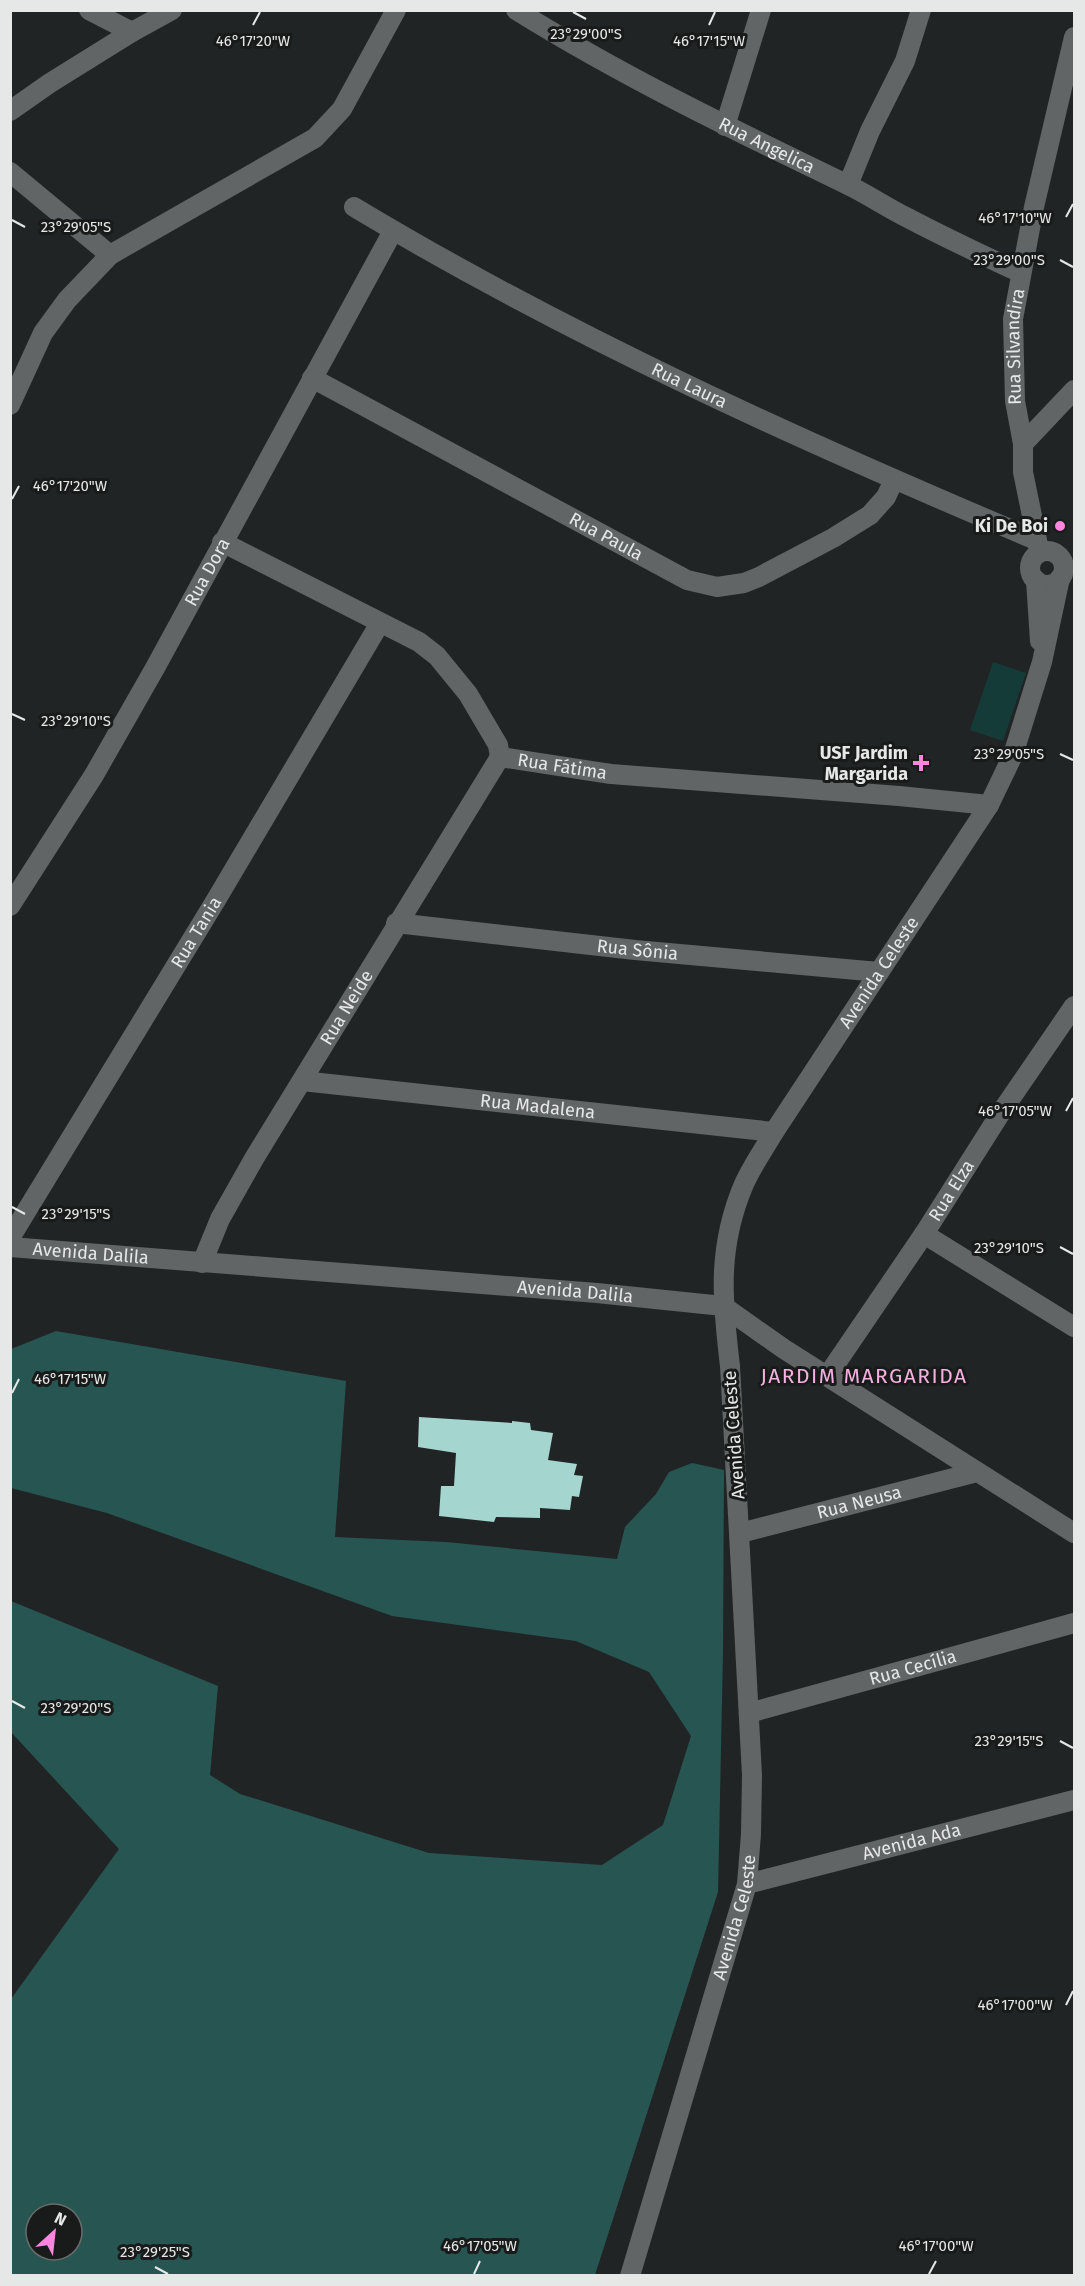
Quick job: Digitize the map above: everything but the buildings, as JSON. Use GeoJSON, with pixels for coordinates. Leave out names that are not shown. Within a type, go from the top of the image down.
{"type":"FeatureCollection","features":[{"type":"Feature","properties":{"kind":"street"},"geometry":{"type":"LineString","coordinates":[[89,10],[132,32]]}},
{"type":"Feature","properties":{"kind":"street"},"geometry":{"type":"LineString","coordinates":[[10,111],[50,83],[172,10]]}},
{"type":"Feature","properties":{"kind":"street"},"geometry":{"type":"LineString","coordinates":[[10,405],[43,333],[67,300],[110,255],[315,138],[342,110],[396,10]]}},
{"type":"Feature","properties":{"kind":"street","name":"Rua Angelica"},"geometry":{"type":"LineString","coordinates":[[516,10],[627,74],[725,126],[848,185],[904,216],[1021,273]]}},
{"type":"Feature","properties":{"kind":"street"},"geometry":{"type":"LineString","coordinates":[[725,126],[761,10]]}},
{"type":"Feature","properties":{"kind":"street"},"geometry":{"type":"LineString","coordinates":[[848,185],[870,131],[905,61],[921,10]]}},
{"type":"Feature","properties":{"kind":"street","name":"Rua Silvandira"},"geometry":{"type":"LineString","coordinates":[[1038,547],[1023,472],[1023,444],[1015,401],[1013,319],[1034,207],[1074,37]]}},
{"type":"Feature","properties":{"kind":"street"},"geometry":{"type":"LineString","coordinates":[[10,172],[110,255]]}},
{"type":"Feature","properties":{"kind":"street","name":"Rua Laura"},"geometry":{"type":"LineString","coordinates":[[354,207],[393,231],[522,301],[652,366],[1038,547]]}},
{"type":"Feature","properties":{"kind":"street","name":"Rua Dora"},"geometry":{"type":"LineString","coordinates":[[10,906],[94,775],[155,668],[393,231]]}},
{"type":"Feature","properties":{"kind":"street","name":"Rua Paula"},"geometry":{"type":"LineString","coordinates":[[312,378],[687,580],[717,587],[744,583],[833,538],[870,515],[886,497],[894,480]]}},
{"type":"Feature","properties":{"kind":"street"},"geometry":{"type":"LineString","coordinates":[[1023,444],[1074,390]]}},
{"type":"Feature","properties":{"kind":"street","name":"Rua Fátima"},"geometry":{"type":"LineString","coordinates":[[222,542],[419,642],[444,664],[468,694],[498,745],[500,758],[611,774],[989,805]]}},
{"type":"Feature","properties":{"kind":"street"},"geometry":{"type":"LineString","coordinates":[[1038,547],[1056,553],[1066,570],[1050,584],[1045,584],[1036,580],[1030,571],[1030,565],[1038,547]]}},
{"type":"Feature","properties":{"kind":"street","name":"Avenida Celeste"},"geometry":{"type":"LineString","coordinates":[[630,2276],[747,1884],[752,1775],[730,1366],[723,1306],[723,1262],[731,1221],[745,1183],[774,1132],[989,805],[1013,755],[1042,662],[1066,570]]}},
{"type":"Feature","properties":{"kind":"street","name":"Avenida Celeste"},"geometry":{"type":"LineString","coordinates":[[1036,580],[1042,662]]}},
{"type":"Feature","properties":{"kind":"street","name":"Rua Tania"},"geometry":{"type":"LineString","coordinates":[[10,1238],[216,900],[380,623]]}},
{"type":"Feature","properties":{"kind":"street","name":"Rua Neide"},"geometry":{"type":"LineString","coordinates":[[202,1263],[233,1195],[396,923],[500,758]]}},
{"type":"Feature","properties":{"kind":"street","name":"Rua Sônia"},"geometry":{"type":"LineString","coordinates":[[396,923],[635,950],[879,972]]}},
{"type":"Feature","properties":{"kind":"street","name":"Rua Elza"},"geometry":{"type":"LineString","coordinates":[[828,1375],[1074,1006]]}},
{"type":"Feature","properties":{"kind":"street","name":"Rua Madalena"},"geometry":{"type":"LineString","coordinates":[[302,1081],[774,1132]]}},
{"type":"Feature","properties":{"kind":"street"},"geometry":{"type":"LineString","coordinates":[[924,1234],[1073,1322]]}},
{"type":"Feature","properties":{"kind":"street","name":"Avenida Dalila"},"geometry":{"type":"LineString","coordinates":[[10,1247],[597,1293],[723,1306],[784,1349],[1074,1533]]}},
{"type":"Feature","properties":{"kind":"street","name":"Rua Neusa"},"geometry":{"type":"LineString","coordinates":[[740,1533],[977,1472]]}},
{"type":"Feature","properties":{"kind":"street","name":"Rua Cecília"},"geometry":{"type":"LineString","coordinates":[[749,1713],[1074,1623]]}},
{"type":"Feature","properties":{"kind":"street","name":"Avenida Ada"},"geometry":{"type":"LineString","coordinates":[[747,1884],[1074,1800]]}},
{"type":"Feature","properties":{"kind":"shaded area"},"geometry":{"type":"Polygon","coordinates":[[[993,662],[1026,673],[1003,741],[970,730],[993,662]]]}},
{"type":"Feature","properties":{"kind":"shaded area"},"geometry":{"type":"Polygon","coordinates":[[[56,1331],[346,1381],[335,1537],[446,1542],[617,1559],[625,1527],[656,1494],[669,1472],[692,1463],[724,1470],[718,1892],[595,2275],[11,2275],[11,1999],[119,1849],[11,1732],[11,1601],[218,1686],[210,1775],[240,1794],[429,1853],[602,1865],[663,1825],[691,1736],[649,1672],[576,1641],[392,1616],[107,1513],[11,1488],[11,1349],[56,1331]]]}},
{"type":"Feature","properties":{"kind":"place","name":"Ki De Boi"},"geometry":{"type":"Point","coordinates":[1060,526]}},
{"type":"Feature","properties":{"kind":"place","name":"USF Jardim Margarida"},"geometry":{"type":"Point","coordinates":[921,763]}},
{"type":"Feature","properties":{"kind":"district","name":"JARDIM MARGARIDA"},"geometry":{"type":"Point","coordinates":[864,1376]}}]}
